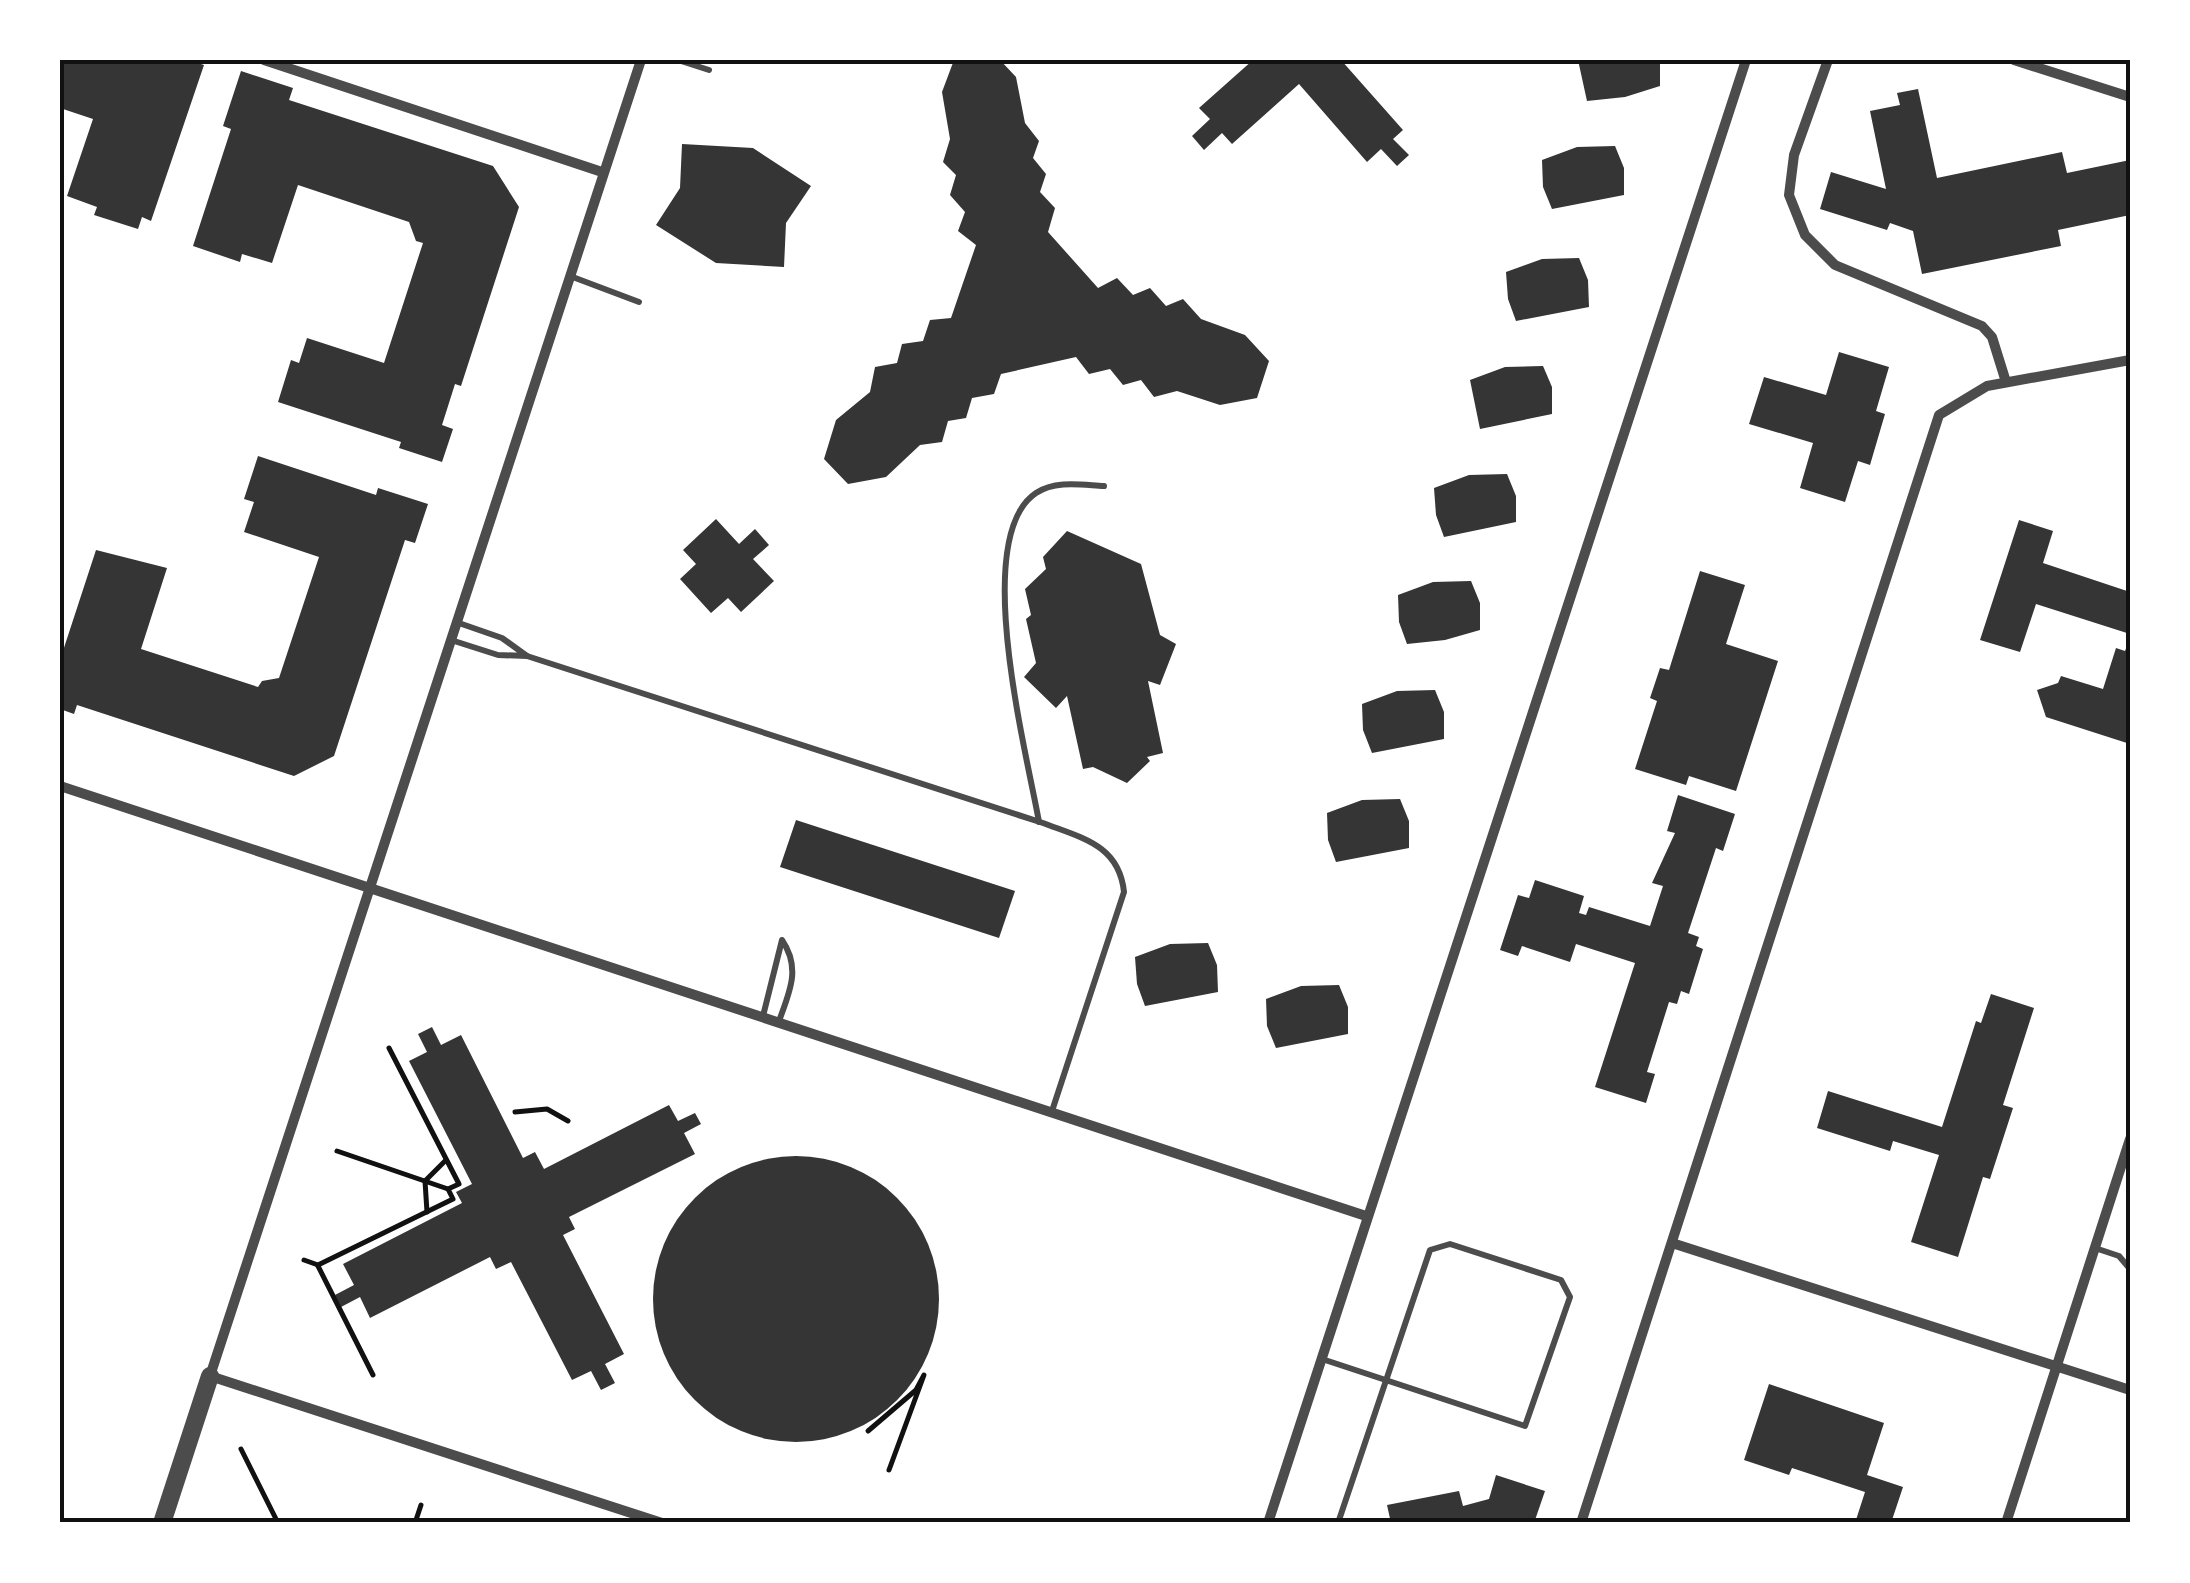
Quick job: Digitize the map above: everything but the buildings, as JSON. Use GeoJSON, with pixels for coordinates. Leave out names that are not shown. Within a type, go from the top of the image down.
{"type":"FeatureCollection","features":[{"type":"Feature","properties":{"kind":"street"},"geometry":{"type":"LineString","coordinates":[[264,60],[602,172]]}},
{"type":"Feature","properties":{"kind":"street"},"geometry":{"type":"LineString","coordinates":[[162,1523],[641,60]]}},
{"type":"Feature","properties":{"kind":"street"},"geometry":{"type":"LineString","coordinates":[[1268,1523],[1746,60]]}},
{"type":"Feature","properties":{"kind":"street"},"geometry":{"type":"LineString","coordinates":[[1828,60],[1794,155],[1789,195],[1800,226],[1835,265],[1982,326],[1992,337],[2006,382]]}},
{"type":"Feature","properties":{"kind":"street"},"geometry":{"type":"LineString","coordinates":[[2014,60],[2130,97]]}},
{"type":"Feature","properties":{"kind":"street"},"geometry":{"type":"LineString","coordinates":[[1581,1523],[1928,440],[1948,405],[2006,382],[2130,360]]}},
{"type":"Feature","properties":{"kind":"street"},"geometry":{"type":"LineString","coordinates":[[60,786],[1366,1216]]}},
{"type":"Feature","properties":{"kind":"street"},"geometry":{"type":"LineString","coordinates":[[2006,1523],[2130,1138]]}},
{"type":"Feature","properties":{"kind":"street"},"geometry":{"type":"LineString","coordinates":[[1672,1242],[2130,1390]]}},
{"type":"Feature","properties":{"kind":"street"},"geometry":{"type":"LineString","coordinates":[[210,1376],[662,1523]]}},
{"type":"Feature","properties":{"kind":"lane"},"geometry":{"type":"LineString","coordinates":[[678,60],[709,70]]}},
{"type":"Feature","properties":{"kind":"lane"},"geometry":{"type":"LineString","coordinates":[[570,276],[639,302]]}},
{"type":"Feature","properties":{"kind":"lane"},"geometry":{"type":"LineString","coordinates":[[1039,822],[1001,582],[1024,504],[1050,486],[1104,486]]}},
{"type":"Feature","properties":{"kind":"lane"},"geometry":{"type":"LineString","coordinates":[[455,622],[502,638],[526,656]]}},
{"type":"Feature","properties":{"kind":"lane"},"geometry":{"type":"LineString","coordinates":[[450,640],[498,655],[526,656],[1039,822],[1110,853],[1122,870],[1124,892],[1052,1112]]}},
{"type":"Feature","properties":{"kind":"lane"},"geometry":{"type":"LineString","coordinates":[[763,1016],[774,986],[782,940],[793,956],[794,977],[779,1022]]}},
{"type":"Feature","properties":{"kind":"lane"},"geometry":{"type":"LineString","coordinates":[[1321,1359],[1387,1380],[1524,1426],[1570,1297],[1561,1280],[1450,1244],[1430,1250],[1387,1380],[1338,1523]]}},
{"type":"Feature","properties":{"kind":"lane"},"geometry":{"type":"LineString","coordinates":[[2095,1248],[2119,1256],[2130,1269]]}},
{"type":"Feature","properties":{"kind":"path"},"geometry":{"type":"LineString","coordinates":[[389,1048],[458,1184],[448,1189]]}},
{"type":"Feature","properties":{"kind":"path"},"geometry":{"type":"LineString","coordinates":[[514,1112],[547,1108],[568,1121]]}},
{"type":"Feature","properties":{"kind":"path"},"geometry":{"type":"LineString","coordinates":[[318,1265],[453,1199],[448,1189],[337,1151]]}},
{"type":"Feature","properties":{"kind":"path"},"geometry":{"type":"LineString","coordinates":[[427,1212],[425,1180],[446,1160]]}},
{"type":"Feature","properties":{"kind":"path"},"geometry":{"type":"LineString","coordinates":[[304,1260],[318,1265],[373,1375]]}},
{"type":"Feature","properties":{"kind":"path"},"geometry":{"type":"LineString","coordinates":[[868,1431],[908,1398],[924,1375],[890,1470]]}},
{"type":"Feature","properties":{"kind":"path"},"geometry":{"type":"LineString","coordinates":[[241,1448],[278,1523]]}},
{"type":"Feature","properties":{"kind":"path"},"geometry":{"type":"LineString","coordinates":[[415,1523],[421,1505]]}}]}
